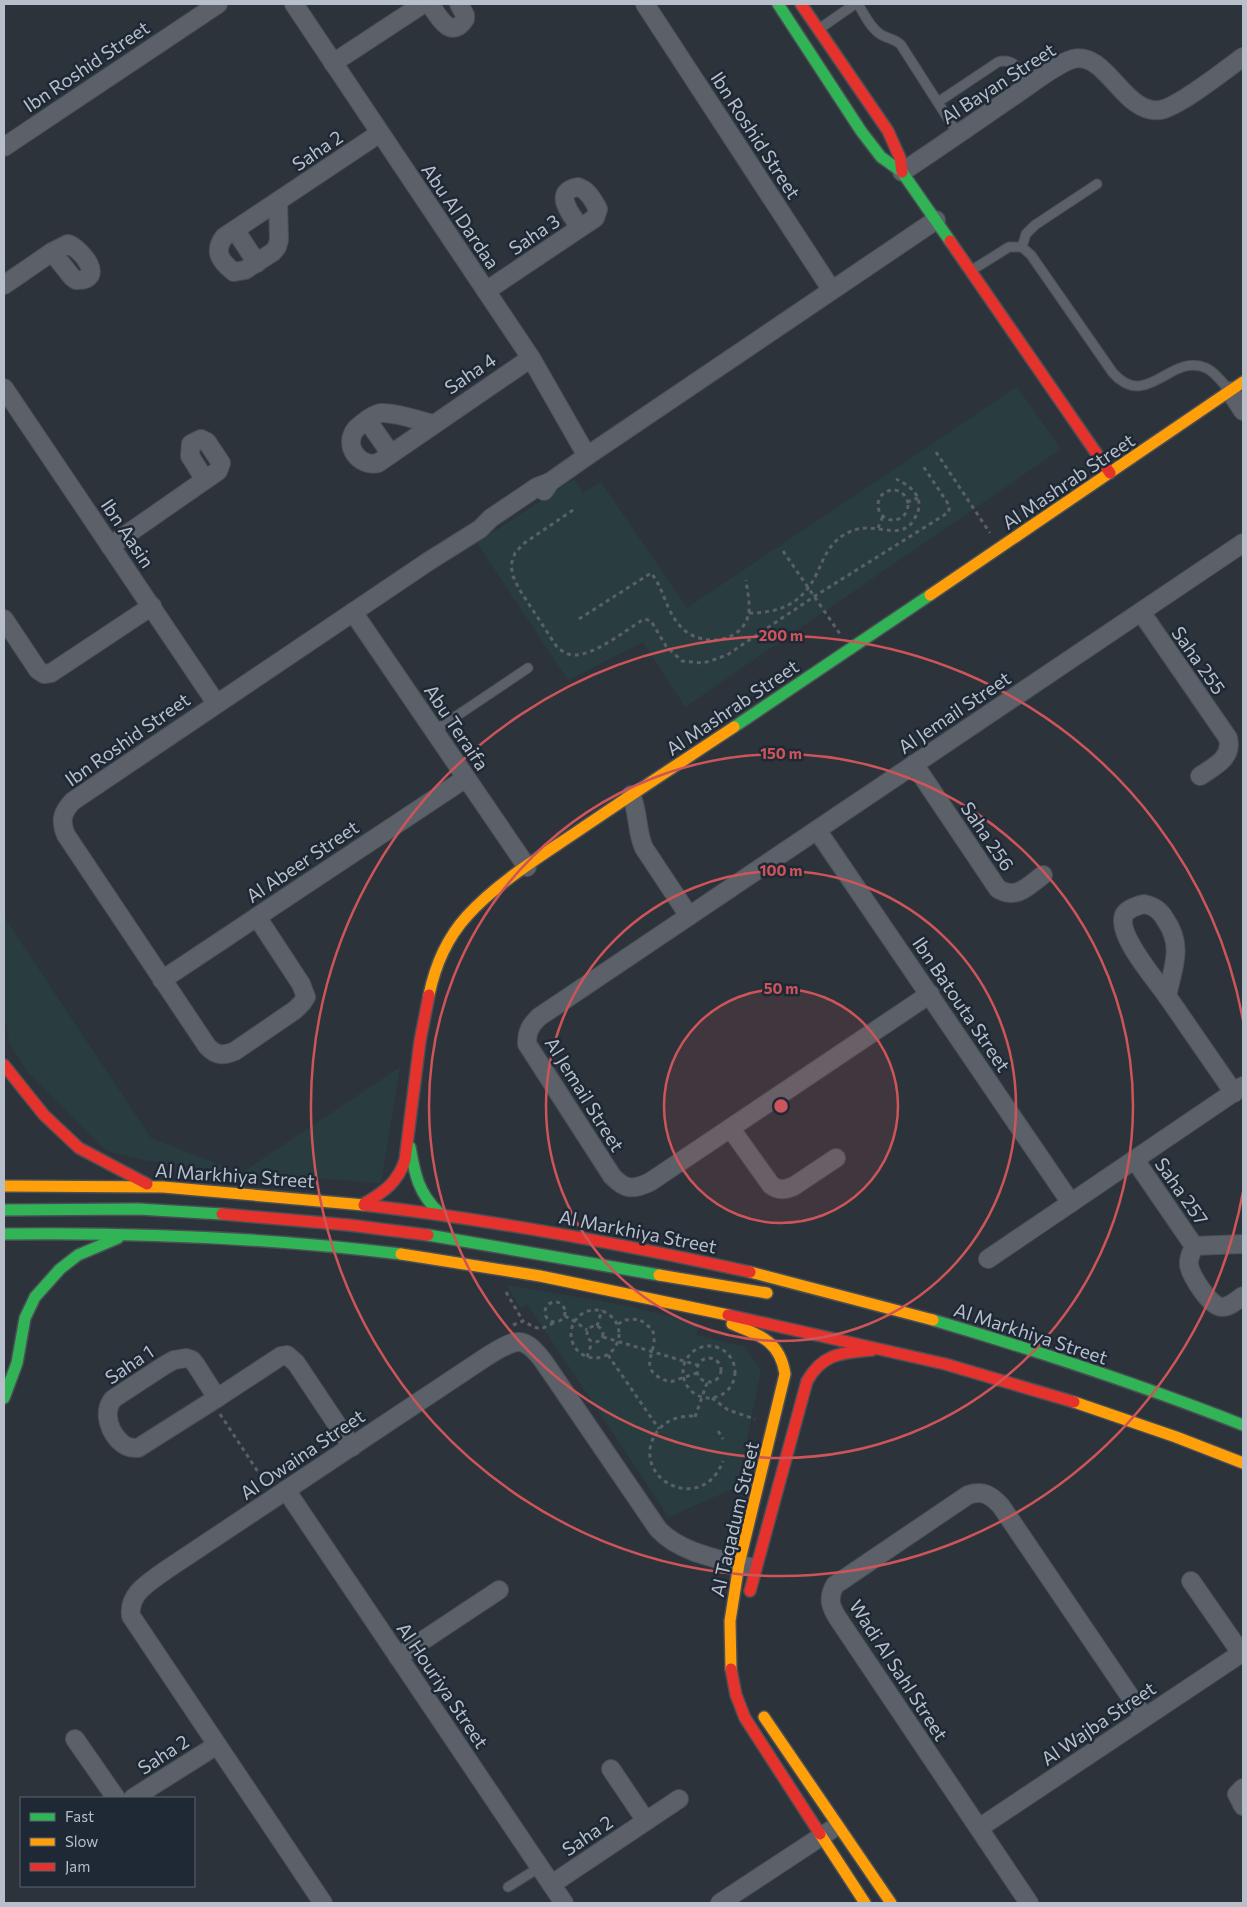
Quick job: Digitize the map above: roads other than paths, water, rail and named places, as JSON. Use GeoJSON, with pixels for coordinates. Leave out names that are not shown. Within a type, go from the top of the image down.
{"type":"FeatureCollection","features":[{"type":"Feature","properties":{"kind":"main road"},"geometry":{"type":"LineString","coordinates":[[778,4],[861,131],[882,157],[902,172],[972,270],[1110,473]]}},
{"type":"Feature","properties":{"kind":"main road"},"geometry":{"type":"LineString","coordinates":[[801,4],[888,131],[900,158],[902,172]]}},
{"type":"Feature","properties":{"kind":"main road","name":"Al Mashrab Street"},"geometry":{"type":"LineString","coordinates":[[364,1203],[383,1193],[395,1182],[403,1168],[409,1142],[426,1005],[433,976],[450,936],[464,919],[527,867],[631,795],[1237,387]]}},
{"type":"Feature","properties":{"kind":"main road"},"geometry":{"type":"LineString","coordinates":[[4,1065],[44,1115],[79,1148],[150,1186]]}},
{"type":"Feature","properties":{"kind":"main road","name":"Al Mashrab Street"},"geometry":{"type":"LineString","coordinates":[[409,1142],[420,1193],[426,1202],[439,1213]]}},
{"type":"Feature","properties":{"kind":"main road","name":"Al Markhiya Street"},"geometry":{"type":"LineString","coordinates":[[4,1186],[150,1186],[364,1203],[439,1213],[613,1242],[716,1263],[831,1291],[1029,1348],[1243,1425]]}},
{"type":"Feature","properties":{"kind":"main road"},"geometry":{"type":"LineString","coordinates":[[4,1210],[138,1209],[349,1225],[434,1236],[779,1294]]}},
{"type":"Feature","properties":{"kind":"main road"},"geometry":{"type":"LineString","coordinates":[[4,1234],[81,1232],[238,1239],[412,1256],[493,1269],[698,1309],[880,1349],[969,1371],[1056,1396],[1204,1447],[1243,1463]]}},
{"type":"Feature","properties":{"kind":"main road"},"geometry":{"type":"LineString","coordinates":[[4,1398],[18,1363],[25,1318],[35,1298],[60,1269],[78,1254],[128,1234]]}},
{"type":"Feature","properties":{"kind":"main road"},"geometry":{"type":"LineString","coordinates":[[795,1296],[808,1296],[831,1291]]}},
{"type":"Feature","properties":{"kind":"main road","name":"Al Taqadum Street"},"geometry":{"type":"LineString","coordinates":[[698,1309],[769,1340],[782,1357],[785,1374],[747,1566],[748,1602]]}},
{"type":"Feature","properties":{"kind":"main road","name":"Al Taqadum Street"},"geometry":{"type":"LineString","coordinates":[[865,1903],[745,1718],[736,1695],[731,1674],[730,1646],[732,1604],[747,1566],[811,1371],[821,1361],[830,1356],[880,1349]]}},
{"type":"Feature","properties":{"kind":"main road"},"geometry":{"type":"LineString","coordinates":[[757,1704],[770,1727],[891,1903]]}},
{"type":"Feature","properties":{"kind":"street","name":"Ibn Roshid Street"},"geometry":{"type":"LineString","coordinates":[[4,147],[218,4]]}},
{"type":"Feature","properties":{"kind":"street","name":"Abu Al Dardaa"},"geometry":{"type":"LineString","coordinates":[[294,4],[531,358],[587,456]]}},
{"type":"Feature","properties":{"kind":"street"},"geometry":{"type":"LineString","coordinates":[[334,63],[423,4]]}},
{"type":"Feature","properties":{"kind":"street"},"geometry":{"type":"LineString","coordinates":[[430,4],[450,28],[457,27],[465,19],[466,15],[459,4]]}},
{"type":"Feature","properties":{"kind":"street","name":"Ibn Roshid Street"},"geometry":{"type":"LineString","coordinates":[[646,4],[831,290]]}},
{"type":"Feature","properties":{"kind":"street","name":"Al Bayan Street"},"geometry":{"type":"LineString","coordinates":[[902,172],[1030,85],[1074,59],[1085,59],[1102,70],[1141,107],[1150,110],[1161,110],[1175,104],[1243,57]]}},
{"type":"Feature","properties":{"kind":"street","name":"Saha 2"},"geometry":{"type":"LineString","coordinates":[[278,202],[279,240],[274,252],[245,270],[234,272],[218,254],[219,244],[224,237],[380,133]]}},
{"type":"Feature","properties":{"kind":"street","name":"Ibn Roshid Street"},"geometry":{"type":"LineString","coordinates":[[257,917],[301,984],[306,997],[295,1010],[235,1052],[227,1055],[213,1052],[162,980],[66,835],[62,826],[65,809],[73,801],[216,703],[353,612],[480,529],[495,525],[542,493],[550,482],[587,456],[936,220]]}},
{"type":"Feature","properties":{"kind":"street","name":"Saha 3"},"geometry":{"type":"LineString","coordinates":[[486,291],[580,228]]}},
{"type":"Feature","properties":{"kind":"street"},"geometry":{"type":"LineString","coordinates":[[235,230],[257,263]]}},
{"type":"Feature","properties":{"kind":"street"},"geometry":{"type":"LineString","coordinates":[[4,285],[52,252]]}},
{"type":"Feature","properties":{"kind":"street","name":"Saha 4"},"geometry":{"type":"LineString","coordinates":[[367,420],[354,430],[351,438],[351,447],[362,462],[371,465],[378,463],[531,358]]}},
{"type":"Feature","properties":{"kind":"street"},"geometry":{"type":"LineString","coordinates":[[1237,387],[1243,411]]}},
{"type":"Feature","properties":{"kind":"street","name":"Ibn Aasin"},"geometry":{"type":"LineString","coordinates":[[4,388],[216,703]]}},
{"type":"Feature","properties":{"kind":"street"},"geometry":{"type":"LineString","coordinates":[[391,454],[367,420],[383,413],[434,424]]}},
{"type":"Feature","properties":{"kind":"street"},"geometry":{"type":"LineString","coordinates":[[110,546],[205,480]]}},
{"type":"Feature","properties":{"kind":"street","name":"Al Jemail Street"},"geometry":{"type":"LineString","coordinates":[[930,994],[650,1182],[639,1187],[629,1188],[620,1184],[612,1176],[527,1044],[530,1025],[539,1018],[1243,544]]}},
{"type":"Feature","properties":{"kind":"street"},"geometry":{"type":"LineString","coordinates":[[4,619],[38,670],[44,674],[51,673],[152,606]]}},
{"type":"Feature","properties":{"kind":"street","name":"Abu Teraifa"},"geometry":{"type":"LineString","coordinates":[[353,612],[527,867]]}},
{"type":"Feature","properties":{"kind":"street","name":"Saha 255"},"geometry":{"type":"LineString","coordinates":[[1140,612],[1228,738],[1229,749],[1224,760],[1200,776]]}},
{"type":"Feature","properties":{"kind":"street","name":"Saha 256"},"geometry":{"type":"LineString","coordinates":[[914,764],[998,889],[1007,894],[1016,894],[1043,875]]}},
{"type":"Feature","properties":{"kind":"street","name":"Al Abeer Street"},"geometry":{"type":"LineString","coordinates":[[162,980],[466,778]]}},
{"type":"Feature","properties":{"kind":"street"},"geometry":{"type":"LineString","coordinates":[[631,795],[635,807],[639,838],[689,916]]}},
{"type":"Feature","properties":{"kind":"street","name":"Ibn Batouta Street"},"geometry":{"type":"LineString","coordinates":[[817,830],[1071,1203]]}},
{"type":"Feature","properties":{"kind":"street"},"geometry":{"type":"LineString","coordinates":[[988,1259],[1238,1090],[1167,996],[1130,944],[1123,925],[1124,916],[1128,910],[1144,904],[1152,906],[1161,913],[1175,936],[1177,948],[1167,996]]}},
{"type":"Feature","properties":{"kind":"street"},"geometry":{"type":"LineString","coordinates":[[731,1128],[776,1189],[788,1189],[794,1186],[836,1158]]}},
{"type":"Feature","properties":{"kind":"street","name":"Saha 257"},"geometry":{"type":"LineString","coordinates":[[1135,1160],[1194,1246]]}},
{"type":"Feature","properties":{"kind":"street","name":"Saha 257"},"geometry":{"type":"LineString","coordinates":[[1194,1246],[1243,1244]]}},
{"type":"Feature","properties":{"kind":"street","name":"Saha 257"},"geometry":{"type":"LineString","coordinates":[[1194,1246],[1190,1255],[1189,1266],[1192,1275],[1211,1302],[1217,1306],[1224,1307],[1243,1296]]}},
{"type":"Feature","properties":{"kind":"street","name":"Al Owaina Street"},"geometry":{"type":"LineString","coordinates":[[323,1903],[135,1623],[130,1608],[132,1600],[137,1593],[166,1570],[489,1356],[507,1345],[522,1342],[529,1344],[535,1349],[658,1529],[666,1537],[681,1546],[747,1566]]}},
{"type":"Feature","properties":{"kind":"street","name":"Saha 1"},"geometry":{"type":"LineString","coordinates":[[215,1400],[192,1360],[181,1358],[165,1365],[113,1399],[108,1406],[107,1414],[110,1425],[118,1439],[130,1448],[138,1448],[215,1400],[281,1356],[286,1355],[296,1363],[352,1446]]}},
{"type":"Feature","properties":{"kind":"street","name":"Wadi Al Sahl Street"},"geometry":{"type":"LineString","coordinates":[[1029,1903],[832,1609],[831,1593],[835,1585],[968,1495],[976,1492],[985,1492],[992,1496],[1001,1506],[1144,1717]]}},
{"type":"Feature","properties":{"kind":"street","name":"Al Houriya Street"},"geometry":{"type":"LineString","coordinates":[[280,1494],[398,1657],[564,1903]]}},
{"type":"Feature","properties":{"kind":"street","name":"Al Wajba Street"},"geometry":{"type":"LineString","coordinates":[[979,1828],[1242,1652],[1191,1581]]}},
{"type":"Feature","properties":{"kind":"street"},"geometry":{"type":"LineString","coordinates":[[398,1657],[498,1590]]}},
{"type":"Feature","properties":{"kind":"street"},"geometry":{"type":"LineString","coordinates":[[75,1739],[115,1797]]}},
{"type":"Feature","properties":{"kind":"street","name":"Saha 2"},"geometry":{"type":"LineString","coordinates":[[135,1797],[217,1745]]}},
{"type":"Feature","properties":{"kind":"street"},"geometry":{"type":"LineString","coordinates":[[610,1769],[646,1821]]}},
{"type":"Feature","properties":{"kind":"street"},"geometry":{"type":"LineString","coordinates":[[1243,1788],[1237,1794],[1243,1806]]}},
{"type":"Feature","properties":{"kind":"street","name":"Saha 2"},"geometry":{"type":"LineString","coordinates":[[552,1884],[679,1799]]}},
{"type":"Feature","properties":{"kind":"street"},"geometry":{"type":"LineString","coordinates":[[725,1902],[837,1825]]}},
{"type":"Feature","properties":{"kind":"lane"},"geometry":{"type":"LineString","coordinates":[[818,29],[856,4],[874,29],[884,36],[897,40],[902,45],[958,134]]}},
{"type":"Feature","properties":{"kind":"lane"},"geometry":{"type":"LineString","coordinates":[[938,102],[998,62],[1003,61],[1016,65],[1030,85]]}},
{"type":"Feature","properties":{"kind":"lane"},"geometry":{"type":"LineString","coordinates":[[1022,247],[1026,234],[1035,225],[1097,184]]}},
{"type":"Feature","properties":{"kind":"lane"},"geometry":{"type":"LineString","coordinates":[[972,270],[1009,247],[1022,247],[1031,255],[1113,373],[1125,383],[1132,386],[1148,385],[1179,368],[1196,365],[1207,368],[1237,387]]}},
{"type":"Feature","properties":{"kind":"lane"},"geometry":{"type":"LineString","coordinates":[[434,731],[528,668]]}},
{"type":"Feature","properties":{"kind":"lane"},"geometry":{"type":"LineString","coordinates":[[508,1887],[540,1867]]}}]}
